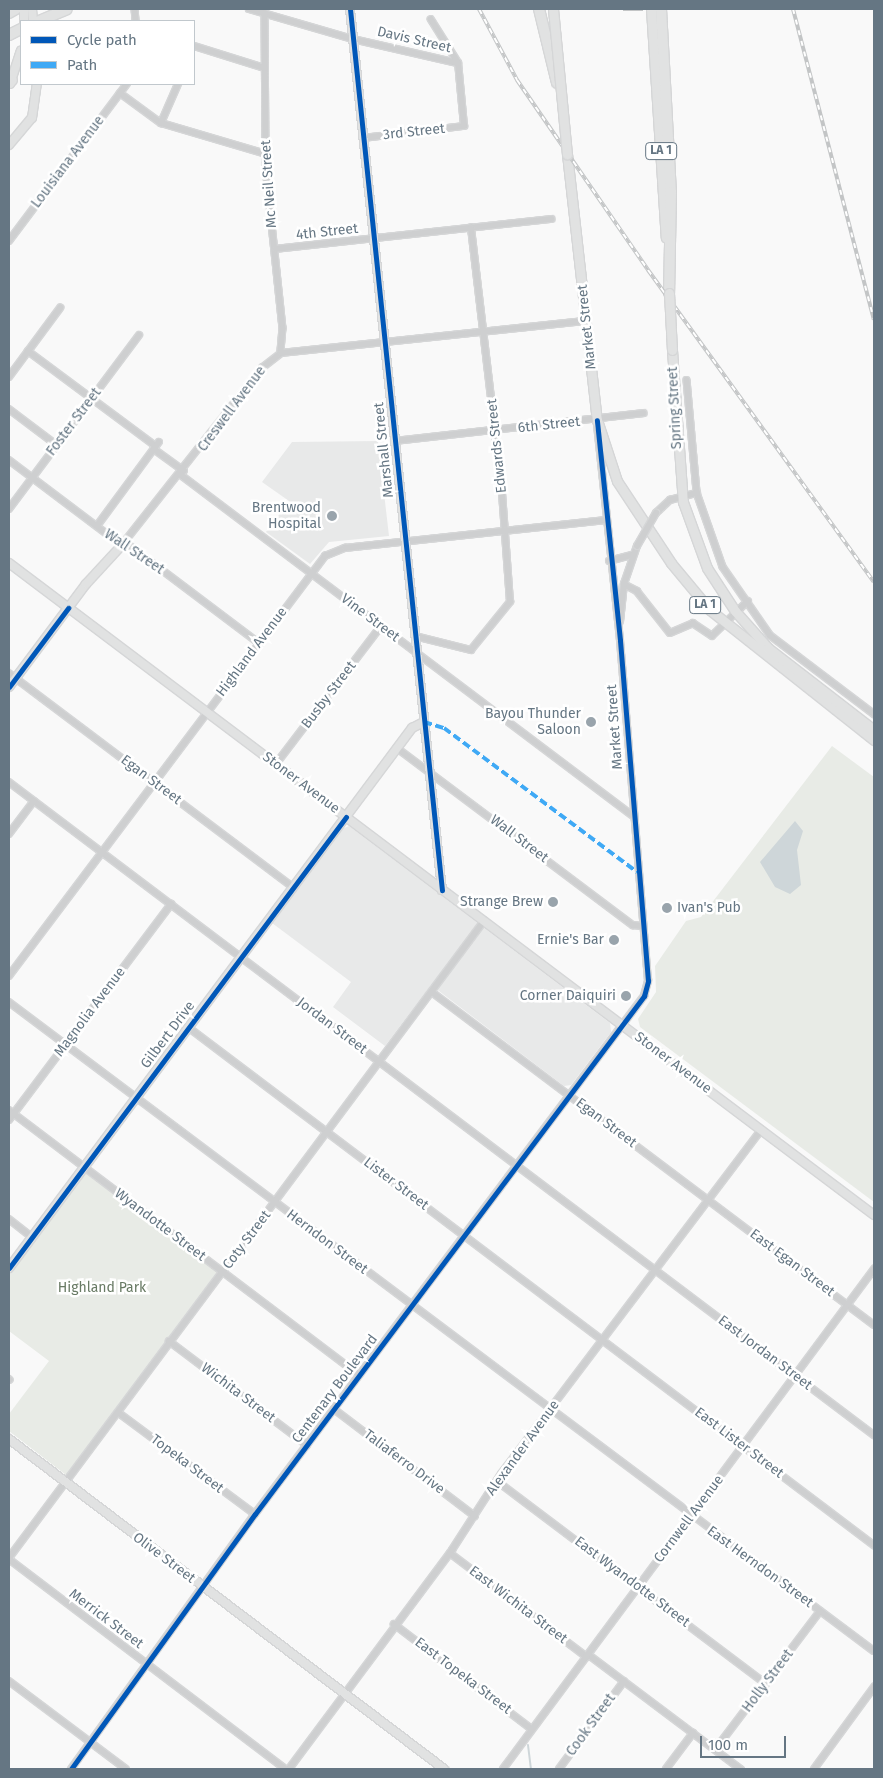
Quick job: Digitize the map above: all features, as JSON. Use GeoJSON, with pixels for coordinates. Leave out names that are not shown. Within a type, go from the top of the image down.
{"type":"FeatureCollection","features":[{"type":"Feature","properties":{"kind":"highway"},"geometry":{"type":"LineString","coordinates":[[9,13],[16,9]]}},
{"type":"Feature","properties":{"kind":"highway"},"geometry":{"type":"LineString","coordinates":[[41,20],[67,9]]}},
{"type":"Feature","properties":{"kind":"highway"},"geometry":{"type":"LineString","coordinates":[[539,9],[562,106]]}},
{"type":"Feature","properties":{"kind":"highway"},"geometry":{"type":"LineString","coordinates":[[660,9],[671,192],[670,294]]}},
{"type":"Feature","properties":{"kind":"main road","name":"Market Street"},"geometry":{"type":"LineString","coordinates":[[553,9],[597,420]]}},
{"type":"Feature","properties":{"kind":"main road","name":"Spring Street"},"geometry":{"type":"LineString","coordinates":[[651,9],[683,496],[701,556],[735,611],[785,662],[874,730]]}},
{"type":"Feature","properties":{"kind":"main road","name":"LA 1"},"geometry":{"type":"LineString","coordinates":[[597,420],[622,490],[680,575],[722,623],[874,740]]}},
{"type":"Feature","properties":{"kind":"street","name":"Davis Street"},"geometry":{"type":"LineString","coordinates":[[249,9],[353,39],[458,62]]}},
{"type":"Feature","properties":{"kind":"street","name":"Marshall Street"},"geometry":{"type":"LineString","coordinates":[[350,9],[442,890]]}},
{"type":"Feature","properties":{"kind":"street","name":"Mc Neil Street"},"geometry":{"type":"LineString","coordinates":[[265,13],[266,154],[275,249],[281,353]]}},
{"type":"Feature","properties":{"kind":"street"},"geometry":{"type":"LineString","coordinates":[[431,20],[458,62]]}},
{"type":"Feature","properties":{"kind":"street"},"geometry":{"type":"LineString","coordinates":[[195,46],[265,68]]}},
{"type":"Feature","properties":{"kind":"street"},"geometry":{"type":"LineString","coordinates":[[10,83],[20,54]]}},
{"type":"Feature","properties":{"kind":"street","name":"3rd Street"},"geometry":{"type":"LineString","coordinates":[[363,138],[464,126],[458,62]]}},
{"type":"Feature","properties":{"kind":"street"},"geometry":{"type":"LineString","coordinates":[[9,145],[32,118],[37,85]]}},
{"type":"Feature","properties":{"kind":"street","name":"Louisiana Avenue"},"geometry":{"type":"LineString","coordinates":[[9,241],[126,85]]}},
{"type":"Feature","properties":{"kind":"street"},"geometry":{"type":"LineString","coordinates":[[161,124],[178,85]]}},
{"type":"Feature","properties":{"kind":"street"},"geometry":{"type":"LineString","coordinates":[[120,94],[161,124],[266,154]]}},
{"type":"Feature","properties":{"kind":"street","name":"4th Street"},"geometry":{"type":"LineString","coordinates":[[275,249],[551,219]]}},
{"type":"Feature","properties":{"kind":"street","name":"Edwards Street"},"geometry":{"type":"LineString","coordinates":[[415,636],[471,650],[510,602],[506,531],[496,430],[471,228]]}},
{"type":"Feature","properties":{"kind":"street"},"geometry":{"type":"LineString","coordinates":[[9,377],[60,308]]}},
{"type":"Feature","properties":{"kind":"street"},"geometry":{"type":"LineString","coordinates":[[281,353],[483,329],[586,322]]}},
{"type":"Feature","properties":{"kind":"street","name":"Foster Street"},"geometry":{"type":"LineString","coordinates":[[9,509],[139,335]]}},
{"type":"Feature","properties":{"kind":"street","name":"Vine Street"},"geometry":{"type":"LineString","coordinates":[[28,351],[157,446],[182,473],[311,574],[632,815]]}},
{"type":"Feature","properties":{"kind":"street","name":"Creswell Avenue"},"geometry":{"type":"LineString","coordinates":[[9,687],[12,675],[182,473],[262,368],[281,353]]}},
{"type":"Feature","properties":{"kind":"street"},"geometry":{"type":"LineString","coordinates":[[687,380],[697,493],[723,567],[748,601],[760,622],[783,647],[874,714]]}},
{"type":"Feature","properties":{"kind":"street"},"geometry":{"type":"LineString","coordinates":[[9,408],[57,445]]}},
{"type":"Feature","properties":{"kind":"street","name":"6th Street"},"geometry":{"type":"LineString","coordinates":[[395,441],[597,420],[642,413]]}},
{"type":"Feature","properties":{"kind":"street","name":"Market Street"},"geometry":{"type":"LineString","coordinates":[[597,420],[609,561],[620,640],[632,815],[648,986],[623,1026]]}},
{"type":"Feature","properties":{"kind":"street"},"geometry":{"type":"LineString","coordinates":[[96,526],[157,446]]}},
{"type":"Feature","properties":{"kind":"street","name":"Wall Street"},"geometry":{"type":"LineString","coordinates":[[9,460],[96,526],[259,643]]}},
{"type":"Feature","properties":{"kind":"street"},"geometry":{"type":"LineString","coordinates":[[620,640],[624,584],[637,546],[656,513],[665,502],[697,493]]}},
{"type":"Feature","properties":{"kind":"street","name":"Highland Avenue"},"geometry":{"type":"LineString","coordinates":[[9,976],[325,556],[338,549],[605,520]]}},
{"type":"Feature","properties":{"kind":"street"},"geometry":{"type":"LineString","coordinates":[[609,561],[626,560],[634,553]]}},
{"type":"Feature","properties":{"kind":"street","name":"Stoner Avenue"},"geometry":{"type":"LineString","coordinates":[[9,563],[874,1215]]}},
{"type":"Feature","properties":{"kind":"street"},"geometry":{"type":"LineString","coordinates":[[624,584],[637,591],[668,633],[693,623],[712,636],[722,623],[748,601]]}},
{"type":"Feature","properties":{"kind":"street","name":"Busby Street"},"geometry":{"type":"LineString","coordinates":[[276,764],[381,626]]}},
{"type":"Feature","properties":{"kind":"street","name":"Egan Street"},"geometry":{"type":"LineString","coordinates":[[12,675],[293,887]]}},
{"type":"Feature","properties":{"kind":"street","name":"Gilbert Drive"},"geometry":{"type":"LineString","coordinates":[[9,1268],[412,728],[424,722]]}},
{"type":"Feature","properties":{"kind":"street","name":"Wall Street"},"geometry":{"type":"LineString","coordinates":[[397,748],[633,925],[642,926]]}},
{"type":"Feature","properties":{"kind":"street","name":"Jordan Street"},"geometry":{"type":"LineString","coordinates":[[9,782],[656,1270]]}},
{"type":"Feature","properties":{"kind":"street"},"geometry":{"type":"LineString","coordinates":[[9,834],[34,801]]}},
{"type":"Feature","properties":{"kind":"street","name":"Magnolia Avenue"},"geometry":{"type":"LineString","coordinates":[[9,1120],[11,1112],[66,1045],[171,904]]}},
{"type":"Feature","properties":{"kind":"street","name":"Coty Street"},"geometry":{"type":"LineString","coordinates":[[9,1558],[119,1413],[169,1341],[223,1272],[484,921]]}},
{"type":"Feature","properties":{"kind":"street","name":"Egan Street"},"geometry":{"type":"LineString","coordinates":[[432,992],[709,1200]]}},
{"type":"Feature","properties":{"kind":"street","name":"Herndon Street"},"geometry":{"type":"LineString","coordinates":[[9,1002],[550,1410]]}},
{"type":"Feature","properties":{"kind":"street","name":"Centenary Boulevard"},"geometry":{"type":"LineString","coordinates":[[71,1769],[255,1514],[623,1026]]}},
{"type":"Feature","properties":{"kind":"street","name":"Lister Street"},"geometry":{"type":"LineString","coordinates":[[188,1027],[604,1340]]}},
{"type":"Feature","properties":{"kind":"street","name":"Wyandotte Street"},"geometry":{"type":"LineString","coordinates":[[11,1112],[360,1375]]}},
{"type":"Feature","properties":{"kind":"street","name":"Alexander Avenue"},"geometry":{"type":"LineString","coordinates":[[288,1769],[394,1624],[450,1553],[497,1481],[761,1130]]}},
{"type":"Feature","properties":{"kind":"street","name":"East Egan Street"},"geometry":{"type":"LineString","coordinates":[[709,1200],[874,1325]]}},
{"type":"Feature","properties":{"kind":"street"},"geometry":{"type":"LineString","coordinates":[[9,1219],[32,1237]]}},
{"type":"Feature","properties":{"kind":"street","name":"Cornwell Avenue"},"geometry":{"type":"LineString","coordinates":[[503,1769],[874,1269]]}},
{"type":"Feature","properties":{"kind":"street","name":"East Jordan Street"},"geometry":{"type":"LineString","coordinates":[[656,1270],[874,1435]]}},
{"type":"Feature","properties":{"kind":"street","name":"East Lister Street"},"geometry":{"type":"LineString","coordinates":[[604,1340],[874,1545]]}},
{"type":"Feature","properties":{"kind":"street","name":"Wichita Street"},"geometry":{"type":"LineString","coordinates":[[169,1341],[307,1445]]}},
{"type":"Feature","properties":{"kind":"street","name":"Taliaferro Drive"},"geometry":{"type":"LineString","coordinates":[[334,1409],[475,1516]]}},
{"type":"Feature","properties":{"kind":"street","name":"East Herndon Street"},"geometry":{"type":"LineString","coordinates":[[550,1410],[874,1650]]}},
{"type":"Feature","properties":{"kind":"street","name":"Topeka Street"},"geometry":{"type":"LineString","coordinates":[[119,1413],[255,1514]]}},
{"type":"Feature","properties":{"kind":"street","name":"Olive Street"},"geometry":{"type":"LineString","coordinates":[[9,1439],[444,1769]]}},
{"type":"Feature","properties":{"kind":"street","name":"East Wyandotte Street"},"geometry":{"type":"LineString","coordinates":[[497,1481],[639,1586],[766,1684]]}},
{"type":"Feature","properties":{"kind":"street","name":"East Wichita Street"},"geometry":{"type":"LineString","coordinates":[[450,1553],[740,1769]]}},
{"type":"Feature","properties":{"kind":"street","name":"Merrick Street"},"geometry":{"type":"LineString","coordinates":[[9,1558],[288,1769]]}},
{"type":"Feature","properties":{"kind":"street","name":"Holly Street"},"geometry":{"type":"LineString","coordinates":[[715,1750],[820,1611]]}},
{"type":"Feature","properties":{"kind":"street","name":"East Topeka Street"},"geometry":{"type":"LineString","coordinates":[[394,1624],[532,1729]]}},
{"type":"Feature","properties":{"kind":"street"},"geometry":{"type":"LineString","coordinates":[[9,1681],[126,1769]]}},
{"type":"Feature","properties":{"kind":"street","name":"Cook Street"},"geometry":{"type":"LineString","coordinates":[[559,1769],[624,1681]]}},
{"type":"Feature","properties":{"kind":"street"},"geometry":{"type":"LineString","coordinates":[[814,1769],[874,1687]]}},
{"type":"Feature","properties":{"kind":"street"},"geometry":{"type":"LineString","coordinates":[[666,1769],[692,1733]]}},
{"type":"Feature","properties":{"kind":"shaded area","name":"Brentwood Hospital"},"geometry":{"type":"Polygon","coordinates":[[[378,441],[389,536],[329,542],[310,564],[266,532],[289,501],[262,482],[292,442],[378,441]]]}},
{"type":"Feature","properties":{"kind":"shaded area"},"geometry":{"type":"Polygon","coordinates":[[[795,821],[803,831],[797,850],[801,885],[790,894],[775,887],[760,862],[795,821]]]}},
{"type":"Feature","properties":{"kind":"shaded area"},"geometry":{"type":"Polygon","coordinates":[[[349,826],[610,1023],[611,1032],[571,1085],[564,1086],[431,985],[385,1046],[333,1007],[351,982],[272,923],[342,829],[349,826]]]}},
{"type":"Feature","properties":{"kind":"green space"},"geometry":{"type":"Polygon","coordinates":[[[832,746],[874,777],[874,1202],[640,1027],[638,1019],[656,992],[655,966],[686,921],[701,917],[832,746]]]}},
{"type":"Feature","properties":{"kind":"green space","name":"Highland Park"},"geometry":{"type":"Polygon","coordinates":[[[85,1171],[221,1272],[66,1475],[9,1431],[9,1414],[49,1361],[9,1331],[9,1273],[85,1171]]]}},
{"type":"Feature","properties":{"kind":"waterway"},"geometry":{"type":"LineString","coordinates":[[528,1745],[531,1769]]}},
{"type":"Feature","properties":{"kind":"railway"},"geometry":{"type":"LineString","coordinates":[[479,9],[517,80],[648,270],[874,582]]}},
{"type":"Feature","properties":{"kind":"railway"},"geometry":{"type":"LineString","coordinates":[[623,9],[643,9]]}},
{"type":"Feature","properties":{"kind":"railway"},"geometry":{"type":"LineString","coordinates":[[793,9],[874,320]]}},
{"type":"Feature","properties":{"kind":"marked path"},"geometry":{"type":"LineString","coordinates":[[424,722],[444,728],[637,872]]}},
{"type":"Feature","properties":{"kind":"cycle path"},"geometry":{"type":"LineString","coordinates":[[350,9],[442,890]]}},
{"type":"Feature","properties":{"kind":"cycle path"},"geometry":{"type":"LineString","coordinates":[[71,1769],[255,1514],[644,996],[648,981],[620,640],[597,420]]}},
{"type":"Feature","properties":{"kind":"cycle path"},"geometry":{"type":"LineString","coordinates":[[9,687],[68,608]]}},
{"type":"Feature","properties":{"kind":"cycle path"},"geometry":{"type":"LineString","coordinates":[[9,1268],[346,817]]}},
{"type":"Feature","properties":{"kind":"place","name":"Brentwood Hospital"},"geometry":{"type":"Point","coordinates":[332,516]}},
{"type":"Feature","properties":{"kind":"place","name":"Bayou Thunder Saloon"},"geometry":{"type":"Point","coordinates":[591,722]}},
{"type":"Feature","properties":{"kind":"place","name":"Strange Brew"},"geometry":{"type":"Point","coordinates":[553,902]}},
{"type":"Feature","properties":{"kind":"place","name":"Ivan's Pub"},"geometry":{"type":"Point","coordinates":[667,908]}},
{"type":"Feature","properties":{"kind":"place","name":"Ernie's Bar"},"geometry":{"type":"Point","coordinates":[614,940]}},
{"type":"Feature","properties":{"kind":"place","name":"Corner Daiquiri"},"geometry":{"type":"Point","coordinates":[626,996]}}]}
